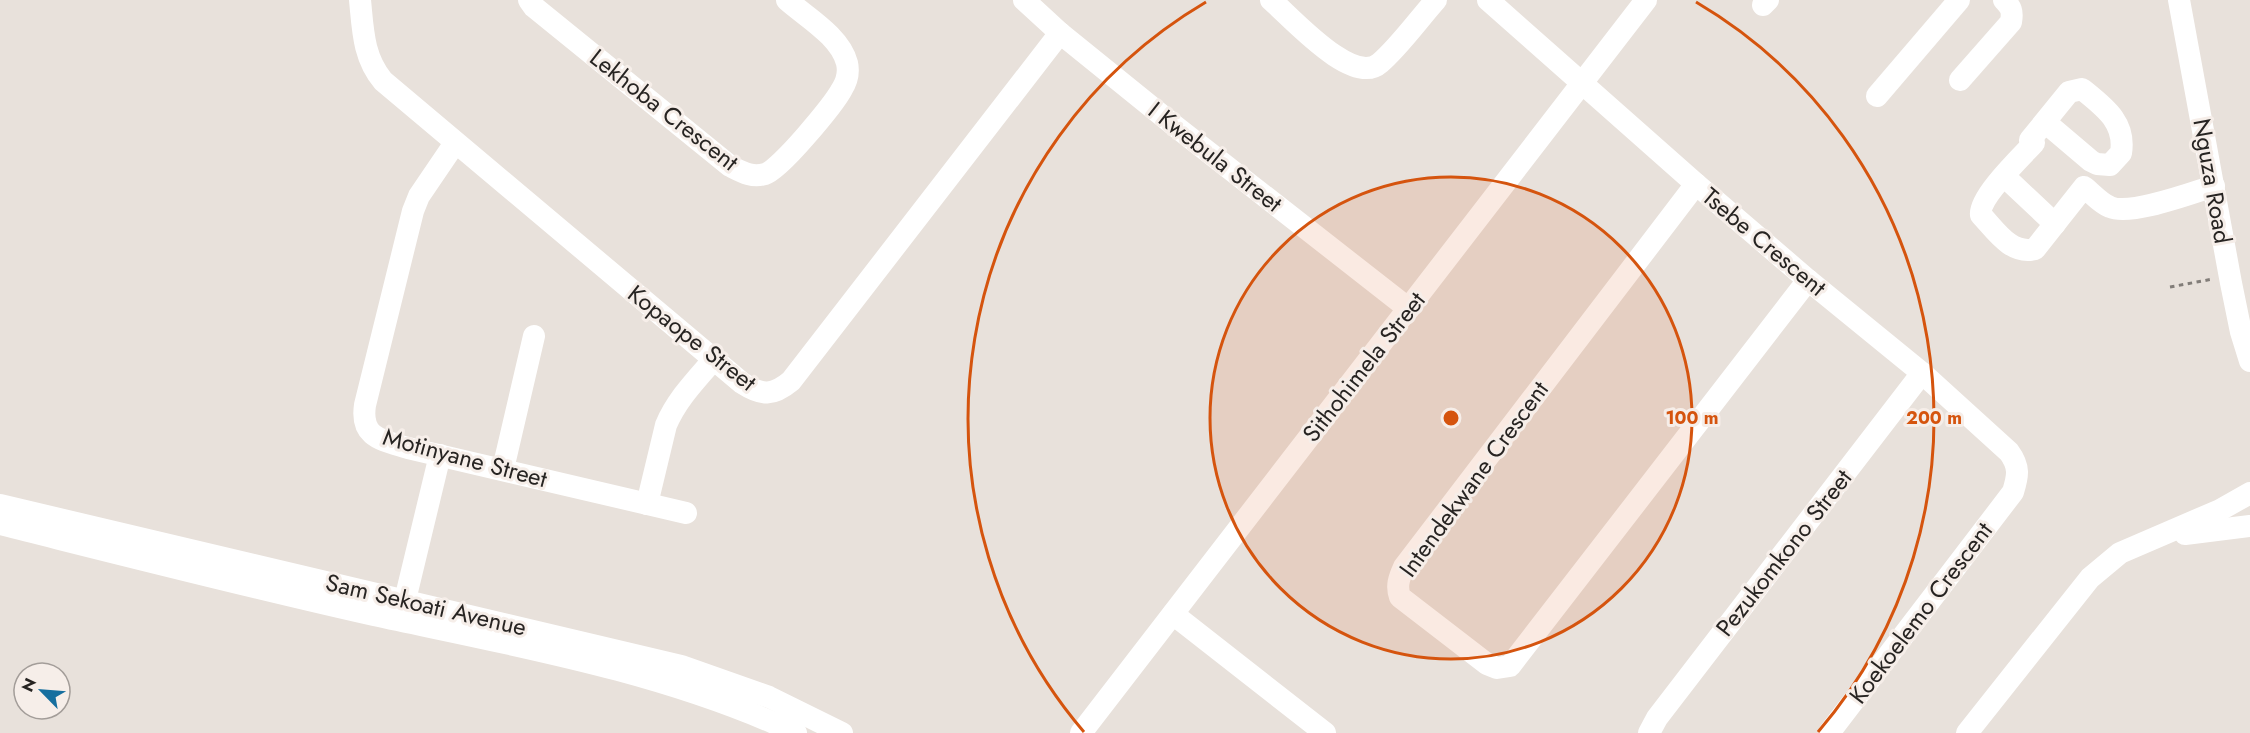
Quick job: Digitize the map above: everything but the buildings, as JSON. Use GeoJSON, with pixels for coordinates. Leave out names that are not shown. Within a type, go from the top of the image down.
{"type":"FeatureCollection","features":[{"type":"Feature","properties":{"kind":"street","name":"Kopaope Street"},"geometry":{"type":"LineString","coordinates":[[360,0],[364,44],[372,69],[397,94],[742,383],[755,391],[776,392],[790,381],[1060,33]]}},
{"type":"Feature","properties":{"kind":"street","name":"Lekhoba Crescent"},"geometry":{"type":"LineString","coordinates":[[529,0],[534,7],[730,166],[748,175],[766,174],[782,164],[842,90],[848,75],[846,62],[832,39],[786,0]]}},
{"type":"Feature","properties":{"kind":"street","name":"I Kwebula Street"},"geometry":{"type":"LineString","coordinates":[[1024,0],[1060,33],[1175,126],[1409,309]]}},
{"type":"Feature","properties":{"kind":"street"},"geometry":{"type":"LineString","coordinates":[[1271,0],[1331,53],[1349,65],[1365,70],[1379,65],[1436,0]]}},
{"type":"Feature","properties":{"kind":"street","name":"Tsebe Crescent"},"geometry":{"type":"LineString","coordinates":[[1488,0],[1695,183],[1808,280],[1922,373],[2013,457],[2017,463],[2018,475],[2013,492]]}},
{"type":"Feature","properties":{"kind":"street","name":"Sithohimela Street"},"geometry":{"type":"LineString","coordinates":[[1081,733],[1646,0]]}},
{"type":"Feature","properties":{"kind":"street"},"geometry":{"type":"LineString","coordinates":[[1877,96],[1959,0]]}},
{"type":"Feature","properties":{"kind":"street"},"geometry":{"type":"LineString","coordinates":[[1960,80],[2011,22],[2013,14],[2011,7],[2004,0]]}},
{"type":"Feature","properties":{"kind":"street","name":"Nguza Road"},"geometry":{"type":"LineString","coordinates":[[2179,0],[2231,283],[2250,362]]}},
{"type":"Feature","properties":{"kind":"street"},"geometry":{"type":"LineString","coordinates":[[2045,122],[1987,196],[1980,211],[1981,215],[2007,243],[2016,249],[2027,251],[2035,249],[2084,186],[2107,206],[2118,209],[2154,204],[2214,186]]}},
{"type":"Feature","properties":{"kind":"street","name":"Motinyane Street"},"geometry":{"type":"LineString","coordinates":[[455,143],[419,196],[413,211],[363,416],[369,432],[380,439],[440,455],[686,513]]}},
{"type":"Feature","properties":{"kind":"street"},"geometry":{"type":"LineString","coordinates":[[2004,176],[2055,224]]}},
{"type":"Feature","properties":{"kind":"street","name":"Intendekwane Crescent"},"geometry":{"type":"LineString","coordinates":[[1695,183],[1404,567],[1398,579],[1397,589],[1400,597],[1487,664],[1497,668],[1510,666],[1808,280]]}},
{"type":"Feature","properties":{"kind":"street"},"geometry":{"type":"LineString","coordinates":[[503,469],[534,336]]}},
{"type":"Feature","properties":{"kind":"street"},"geometry":{"type":"LineString","coordinates":[[647,504],[670,415],[683,395],[714,359]]}},
{"type":"Feature","properties":{"kind":"street","name":"Pezukomkono Street"},"geometry":{"type":"LineString","coordinates":[[1649,733],[1657,718],[1922,373]]}},
{"type":"Feature","properties":{"kind":"street"},"geometry":{"type":"LineString","coordinates":[[405,600],[440,455]]}},
{"type":"Feature","properties":{"kind":"street","name":"Koekoelemo Crescent"},"geometry":{"type":"LineString","coordinates":[[1829,733],[2013,492]]}},
{"type":"Feature","properties":{"kind":"street"},"geometry":{"type":"LineString","coordinates":[[1967,733],[2090,578],[2120,554],[2220,510],[2250,493]]}},
{"type":"Feature","properties":{"kind":"street","name":"Sam Sekoati Avenue"},"geometry":{"type":"LineString","coordinates":[[0,505],[681,666],[769,697],[842,733]]}},
{"type":"Feature","properties":{"kind":"street","name":"Sam Sekoati Avenue"},"geometry":{"type":"LineString","coordinates":[[0,524],[348,609],[533,650],[689,690],[796,733]]}},
{"type":"Feature","properties":{"kind":"street"},"geometry":{"type":"LineString","coordinates":[[2154,538],[2250,526]]}},
{"type":"Feature","properties":{"kind":"street"},"geometry":{"type":"LineString","coordinates":[[1173,614],[1325,733]]}}]}
